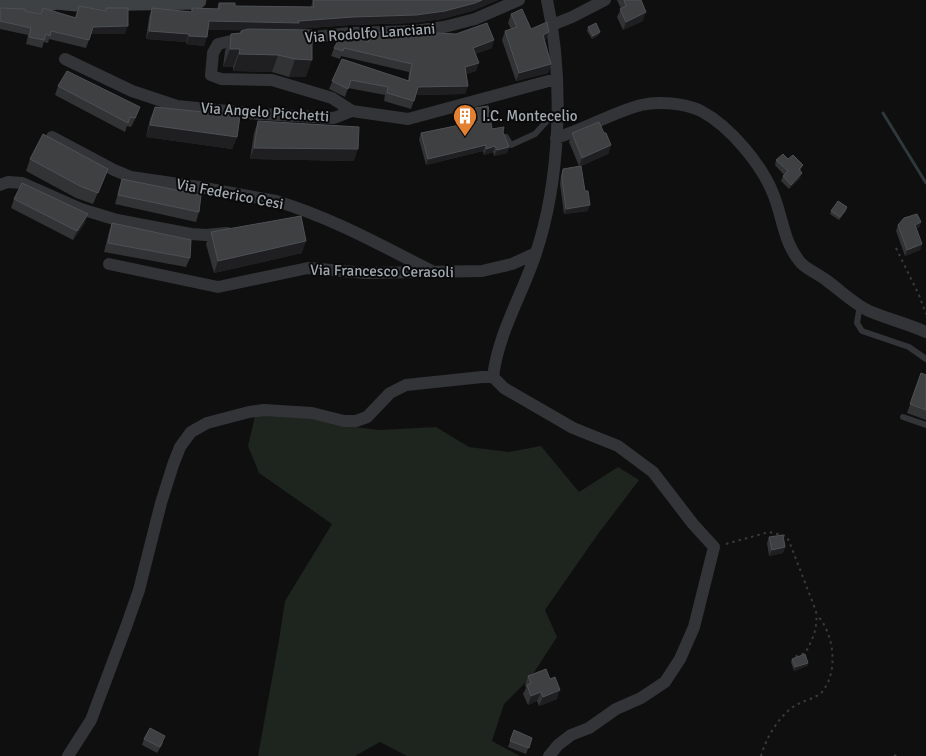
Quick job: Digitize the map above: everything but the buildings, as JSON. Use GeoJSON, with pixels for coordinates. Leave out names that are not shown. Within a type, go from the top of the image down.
{"type":"FeatureCollection","features":[{"type":"Feature","properties":{"kind":"street"},"geometry":{"type":"LineString","coordinates":[[0,5],[23,7],[57,0],[76,2],[197,0]]}},
{"type":"Feature","properties":{"kind":"street","name":"Via Rodolfo Lanciani"},"geometry":{"type":"LineString","coordinates":[[287,39],[444,27],[475,19],[519,0]]}},
{"type":"Feature","properties":{"kind":"street"},"geometry":{"type":"LineString","coordinates":[[493,377],[501,339],[536,252],[548,208],[556,138],[556,79],[552,25],[547,0]]}},
{"type":"Feature","properties":{"kind":"street"},"geometry":{"type":"LineString","coordinates":[[552,25],[605,0]]}},
{"type":"Feature","properties":{"kind":"street"},"geometry":{"type":"LineString","coordinates":[[259,38],[241,38],[218,44],[213,53],[211,75],[221,79],[272,80],[332,98],[352,111]]}},
{"type":"Feature","properties":{"kind":"street","name":"Via Angelo Picchetti"},"geometry":{"type":"LineString","coordinates":[[66,59],[132,91],[177,106],[259,114],[334,118],[352,111],[408,119],[556,79]]}},
{"type":"Feature","properties":{"kind":"street"},"geometry":{"type":"LineString","coordinates":[[556,138],[644,104],[682,105],[701,111],[720,124],[759,169],[774,196],[789,245],[802,264],[867,310],[926,332]]}},
{"type":"Feature","properties":{"kind":"street","name":"Via Federico Cesi"},"geometry":{"type":"LineString","coordinates":[[52,137],[114,170],[131,176],[276,201],[349,230],[432,271]]}},
{"type":"Feature","properties":{"kind":"street"},"geometry":{"type":"LineString","coordinates":[[0,184],[22,182],[96,214],[156,228],[198,235],[214,235],[236,231]]}},
{"type":"Feature","properties":{"kind":"street"},"geometry":{"type":"LineString","coordinates":[[293,219],[312,215]]}},
{"type":"Feature","properties":{"kind":"street","name":"Via Francesco Cerasoli"},"geometry":{"type":"LineString","coordinates":[[109,264],[218,287],[308,268],[366,273],[490,270],[512,264],[536,252]]}},
{"type":"Feature","properties":{"kind":"street"},"geometry":{"type":"LineString","coordinates":[[68,756],[91,720],[126,628],[139,590],[173,465],[180,447],[190,432],[207,423],[244,413],[264,410],[312,413],[344,421],[356,421],[367,417],[393,391],[406,385],[470,377],[493,377],[504,388],[573,428],[618,446],[652,472],[693,524],[714,547],[694,627],[680,659],[666,682],[641,698],[616,709],[589,728],[572,735],[558,745],[549,756]]}},
{"type":"Feature","properties":{"kind":"lane"},"geometry":{"type":"LineString","coordinates":[[506,138],[511,145],[535,134],[547,121],[556,118]]}},
{"type":"Feature","properties":{"kind":"lane"},"geometry":{"type":"LineString","coordinates":[[860,305],[857,323],[862,331],[909,346],[926,359]]}},
{"type":"Feature","properties":{"kind":"lane"},"geometry":{"type":"LineString","coordinates":[[904,417],[926,425]]}},
{"type":"Feature","properties":{"kind":"path"},"geometry":{"type":"LineString","coordinates":[[896,248],[926,314]]}},
{"type":"Feature","properties":{"kind":"path"},"geometry":{"type":"LineString","coordinates":[[714,547],[769,532],[786,536],[794,550],[818,622],[805,653],[792,658]]}},
{"type":"Feature","properties":{"kind":"path"},"geometry":{"type":"LineString","coordinates":[[761,756],[769,737],[784,715],[796,705],[822,692],[826,685],[832,666],[833,655],[828,634],[816,614]]}},
{"type":"Feature","properties":{"kind":"path"},"geometry":{"type":"LineString","coordinates":[[894,756],[900,754]]}},
{"type":"Feature","properties":{"kind":"shaded area"},"geometry":{"type":"Polygon","coordinates":[[[255,416],[301,416],[339,425],[379,430],[436,427],[469,447],[509,452],[541,446],[579,492],[618,467],[639,480],[598,534],[545,610],[557,637],[531,677],[504,704],[492,741],[520,756],[407,756],[380,742],[355,756],[258,756],[285,601],[332,524],[259,473],[248,446],[255,416]]]}},
{"type":"Feature","properties":{"kind":"waterway"},"geometry":{"type":"LineString","coordinates":[[883,113],[926,183]]}},
{"type":"Feature","properties":{"kind":"place","name":"I.C. Montecelio"},"geometry":{"type":"Point","coordinates":[465,137]}}]}
